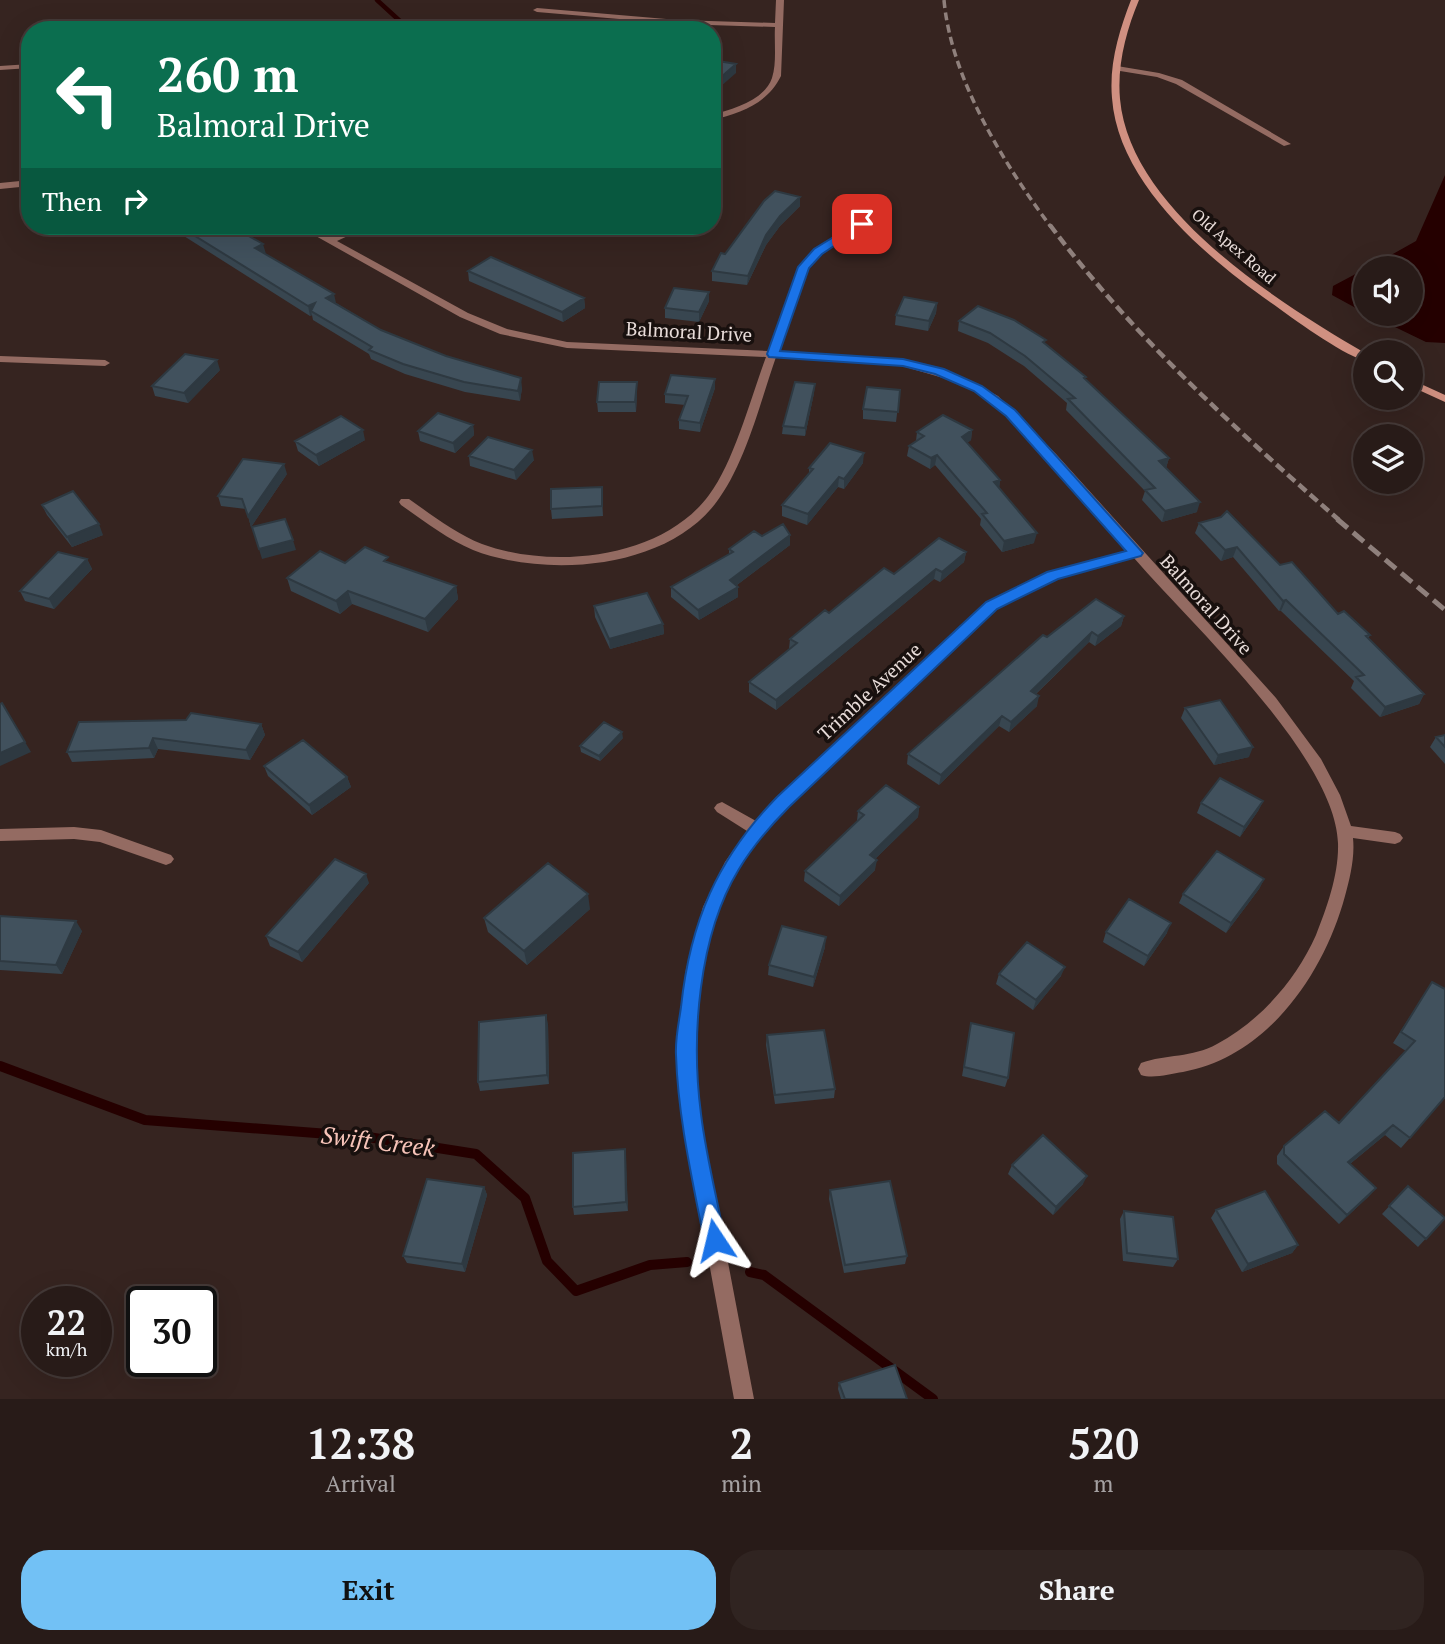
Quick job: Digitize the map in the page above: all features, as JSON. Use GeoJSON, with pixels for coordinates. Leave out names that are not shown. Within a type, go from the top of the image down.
{"type":"FeatureCollection","features":[{"type":"Feature","properties":{"kind":"main road","name":"Old Apex Road"},"geometry":{"type":"LineString","coordinates":[[1135,0],[1128,16],[1117,68],[1117,113],[1138,165],[1160,198],[1202,243],[1232,269],[1296,316],[1353,351]]}},
{"type":"Feature","properties":{"kind":"main road"},"geometry":{"type":"LineString","coordinates":[[1423,388],[1445,399]]}},
{"type":"Feature","properties":{"kind":"street"},"geometry":{"type":"LineString","coordinates":[[721,115],[745,107],[774,84],[777,76],[780,0]]}},
{"type":"Feature","properties":{"kind":"street"},"geometry":{"type":"LineString","coordinates":[[537,10],[666,21]]}},
{"type":"Feature","properties":{"kind":"street"},"geometry":{"type":"LineString","coordinates":[[721,23],[779,25]]}},
{"type":"Feature","properties":{"kind":"street"},"geometry":{"type":"LineString","coordinates":[[0,68],[21,67]]}},
{"type":"Feature","properties":{"kind":"street"},"geometry":{"type":"LineString","coordinates":[[1117,68],[1159,75],[1179,82],[1287,144]]}},
{"type":"Feature","properties":{"kind":"street"},"geometry":{"type":"LineString","coordinates":[[0,186],[21,184]]}},
{"type":"Feature","properties":{"kind":"street"},"geometry":{"type":"LineString","coordinates":[[405,502],[455,537],[489,551],[520,559],[567,561],[643,547],[682,527],[714,498],[729,473],[804,267],[818,252],[878,215]]}},
{"type":"Feature","properties":{"kind":"street","name":"Balmoral Drive"},"geometry":{"type":"LineString","coordinates":[[321,235],[464,315],[504,332],[567,345],[903,363],[939,372],[978,388],[1011,413],[1290,725],[1333,795],[1345,831],[1343,867],[1324,939],[1309,967],[1283,1003],[1229,1047],[1189,1063],[1147,1069]]}},
{"type":"Feature","properties":{"kind":"street"},"geometry":{"type":"LineString","coordinates":[[331,240],[343,235]]}},
{"type":"Feature","properties":{"kind":"street"},"geometry":{"type":"LineString","coordinates":[[0,359],[105,363]]}},
{"type":"Feature","properties":{"kind":"street","name":"Trimble Avenue"},"geometry":{"type":"LineString","coordinates":[[744,1399],[691,1115],[685,1051],[694,969],[711,907],[731,866],[757,829],[856,732],[992,606],[1053,576],[1136,553]]}},
{"type":"Feature","properties":{"kind":"street"},"geometry":{"type":"LineString","coordinates":[[722,808],[757,829]]}},
{"type":"Feature","properties":{"kind":"street"},"geometry":{"type":"LineString","coordinates":[[1345,831],[1395,838]]}},
{"type":"Feature","properties":{"kind":"street"},"geometry":{"type":"LineString","coordinates":[[0,835],[74,833],[101,836],[166,859]]}},
{"type":"Feature","properties":{"kind":"shaded area"},"geometry":{"type":"Polygon","coordinates":[[[1445,175],[1445,343],[1426,342],[1393,326],[1423,326],[1423,256],[1389,256],[1416,241],[1445,175]]]}},
{"type":"Feature","properties":{"kind":"shaded area"},"geometry":{"type":"Polygon","coordinates":[[[1353,275],[1353,306],[1332,295],[1333,286],[1353,275]]]}},
{"type":"Feature","properties":{"kind":"building"},"geometry":{"type":"Polygon","coordinates":[[[721,62],[736,64],[721,77],[721,62]]]}},
{"type":"Feature","properties":{"kind":"building"},"geometry":{"type":"Polygon","coordinates":[[[775,191],[800,197],[780,216],[766,235],[748,276],[712,271],[721,253],[725,254],[764,201],[775,191]]]}},
{"type":"Feature","properties":{"kind":"building"},"geometry":{"type":"Polygon","coordinates":[[[194,235],[247,235],[263,244],[255,248],[334,294],[326,298],[381,330],[446,356],[521,378],[518,391],[464,382],[403,364],[369,350],[372,347],[311,311],[315,303],[308,306],[194,235]]]}},
{"type":"Feature","properties":{"kind":"building"},"geometry":{"type":"Polygon","coordinates":[[[491,257],[584,298],[562,312],[468,271],[491,257]]]}},
{"type":"Feature","properties":{"kind":"building"},"geometry":{"type":"Polygon","coordinates":[[[674,288],[709,292],[699,312],[665,308],[674,288]]]}},
{"type":"Feature","properties":{"kind":"building"},"geometry":{"type":"Polygon","coordinates":[[[904,297],[937,303],[929,321],[896,315],[904,297]]]}},
{"type":"Feature","properties":{"kind":"building"},"geometry":{"type":"Polygon","coordinates":[[[978,306],[1014,320],[1046,340],[1043,342],[1086,377],[1084,378],[1169,458],[1159,461],[1200,502],[1165,511],[1145,490],[1155,488],[1068,399],[1075,398],[1025,356],[990,333],[959,321],[978,306]]]}},
{"type":"Feature","properties":{"kind":"building"},"geometry":{"type":"Polygon","coordinates":[[[185,354],[217,360],[184,393],[152,386],[185,354]]]}},
{"type":"Feature","properties":{"kind":"building"},"geometry":{"type":"Polygon","coordinates":[[[671,375],[715,379],[700,423],[679,420],[688,396],[665,394],[671,375]]]}},
{"type":"Feature","properties":{"kind":"building"},"geometry":{"type":"Polygon","coordinates":[[[599,382],[637,382],[635,402],[597,402],[599,382]]]}},
{"type":"Feature","properties":{"kind":"building"},"geometry":{"type":"Polygon","coordinates":[[[795,382],[815,384],[805,428],[783,426],[795,382]]]}},
{"type":"Feature","properties":{"kind":"building"},"geometry":{"type":"Polygon","coordinates":[[[867,387],[900,390],[898,412],[863,409],[867,387]]]}},
{"type":"Feature","properties":{"kind":"building"},"geometry":{"type":"Polygon","coordinates":[[[438,413],[473,425],[453,443],[418,431],[438,413]]]}},
{"type":"Feature","properties":{"kind":"building"},"geometry":{"type":"Polygon","coordinates":[[[943,415],[972,430],[962,437],[1000,480],[994,482],[1037,533],[1004,541],[982,514],[987,513],[937,455],[931,458],[909,446],[924,436],[917,432],[943,415]]]}},
{"type":"Feature","properties":{"kind":"building"},"geometry":{"type":"Polygon","coordinates":[[[341,416],[363,430],[316,455],[295,441],[341,416]]]}},
{"type":"Feature","properties":{"kind":"building"},"geometry":{"type":"Polygon","coordinates":[[[488,437],[532,450],[514,470],[469,456],[488,437]]]}},
{"type":"Feature","properties":{"kind":"building"},"geometry":{"type":"Polygon","coordinates":[[[830,443],[864,453],[844,479],[839,477],[808,514],[782,505],[813,469],[809,468],[830,443]]]}},
{"type":"Feature","properties":{"kind":"building"},"geometry":{"type":"Polygon","coordinates":[[[243,459],[284,464],[248,516],[242,499],[218,496],[243,459]]]}},
{"type":"Feature","properties":{"kind":"building"},"geometry":{"type":"Polygon","coordinates":[[[602,487],[602,506],[551,509],[551,489],[602,487]]]}},
{"type":"Feature","properties":{"kind":"building"},"geometry":{"type":"Polygon","coordinates":[[[73,491],[99,524],[67,537],[42,505],[73,491]]]}},
{"type":"Feature","properties":{"kind":"building"},"geometry":{"type":"Polygon","coordinates":[[[1227,511],[1280,565],[1292,562],[1338,614],[1344,611],[1370,635],[1366,636],[1424,694],[1385,707],[1356,677],[1364,675],[1286,600],[1283,601],[1237,547],[1225,550],[1199,523],[1221,517],[1227,511]]]}},
{"type":"Feature","properties":{"kind":"building"},"geometry":{"type":"Polygon","coordinates":[[[285,519],[293,540],[259,549],[252,527],[285,519]]]}},
{"type":"Feature","properties":{"kind":"building"},"geometry":{"type":"Polygon","coordinates":[[[783,524],[790,535],[730,580],[738,587],[698,610],[671,587],[733,552],[729,549],[754,531],[762,536],[783,524]]]}},
{"type":"Feature","properties":{"kind":"building"},"geometry":{"type":"Polygon","coordinates":[[[939,538],[966,552],[942,572],[936,569],[776,700],[749,682],[797,643],[790,639],[825,610],[829,613],[884,568],[894,574],[939,538]]]}},
{"type":"Feature","properties":{"kind":"building"},"geometry":{"type":"Polygon","coordinates":[[[365,547],[388,557],[384,561],[456,586],[425,619],[348,591],[336,601],[287,578],[320,551],[345,563],[365,547]]]}},
{"type":"Feature","properties":{"kind":"building"},"geometry":{"type":"Polygon","coordinates":[[[58,552],[87,559],[49,599],[20,591],[58,552]]]}},
{"type":"Feature","properties":{"kind":"building"},"geometry":{"type":"Polygon","coordinates":[[[647,593],[663,624],[609,639],[594,606],[647,593]]]}},
{"type":"Feature","properties":{"kind":"building"},"geometry":{"type":"Polygon","coordinates":[[[1096,599],[1124,616],[1098,636],[1092,632],[1031,691],[1039,696],[1011,722],[1002,716],[941,775],[908,754],[1043,635],[1047,637],[1096,599]]]}},
{"type":"Feature","properties":{"kind":"building"},"geometry":{"type":"Polygon","coordinates":[[[1220,700],[1253,747],[1218,755],[1185,708],[1220,700]]]}},
{"type":"Feature","properties":{"kind":"building"},"geometry":{"type":"Polygon","coordinates":[[[2,703],[25,742],[0,753],[0,704],[2,703]]]}},
{"type":"Feature","properties":{"kind":"building"},"geometry":{"type":"Polygon","coordinates":[[[191,713],[261,724],[246,750],[153,738],[149,748],[67,752],[79,722],[186,720],[191,713]]]}},
{"type":"Feature","properties":{"kind":"building"},"geometry":{"type":"Polygon","coordinates":[[[604,722],[622,732],[599,756],[580,746],[604,722]]]}},
{"type":"Feature","properties":{"kind":"building"},"geometry":{"type":"Polygon","coordinates":[[[1445,735],[1445,747],[1436,737],[1445,735]]]}},
{"type":"Feature","properties":{"kind":"building"},"geometry":{"type":"Polygon","coordinates":[[[303,740],[347,777],[309,805],[264,766],[303,740]]]}},
{"type":"Feature","properties":{"kind":"building"},"geometry":{"type":"Polygon","coordinates":[[[1220,778],[1263,801],[1244,827],[1201,803],[1220,778]]]}},
{"type":"Feature","properties":{"kind":"building"},"geometry":{"type":"Polygon","coordinates":[[[886,785],[919,807],[870,855],[877,860],[840,896],[805,871],[864,815],[858,811],[886,785]]]}},
{"type":"Feature","properties":{"kind":"building"},"geometry":{"type":"Polygon","coordinates":[[[1217,851],[1264,879],[1231,923],[1183,894],[1217,851]]]}},
{"type":"Feature","properties":{"kind":"building"},"geometry":{"type":"Polygon","coordinates":[[[335,859],[366,874],[298,952],[266,936],[335,859]]]}},
{"type":"Feature","properties":{"kind":"building"},"geometry":{"type":"Polygon","coordinates":[[[548,863],[588,894],[524,951],[484,918],[548,863]]]}},
{"type":"Feature","properties":{"kind":"building"},"geometry":{"type":"Polygon","coordinates":[[[1129,899],[1171,923],[1148,956],[1106,932],[1129,899]]]}},
{"type":"Feature","properties":{"kind":"building"},"geometry":{"type":"Polygon","coordinates":[[[0,916],[76,921],[56,965],[0,961],[0,916]]]}},
{"type":"Feature","properties":{"kind":"building"},"geometry":{"type":"Polygon","coordinates":[[[782,926],[826,937],[814,977],[769,965],[782,926]]]}},
{"type":"Feature","properties":{"kind":"building"},"geometry":{"type":"Polygon","coordinates":[[[1027,942],[1065,967],[1036,1000],[999,974],[1027,942]]]}},
{"type":"Feature","properties":{"kind":"building"},"geometry":{"type":"Polygon","coordinates":[[[1432,982],[1445,989],[1445,1097],[1410,1138],[1393,1125],[1348,1162],[1376,1188],[1347,1215],[1284,1154],[1284,1146],[1325,1111],[1339,1123],[1415,1041],[1401,1032],[1432,982]]]}},
{"type":"Feature","properties":{"kind":"building"},"geometry":{"type":"Polygon","coordinates":[[[546,1015],[547,1075],[478,1082],[479,1022],[546,1015]]]}},
{"type":"Feature","properties":{"kind":"building"},"geometry":{"type":"Polygon","coordinates":[[[971,1023],[1014,1033],[1008,1078],[964,1067],[971,1023]]]}},
{"type":"Feature","properties":{"kind":"building"},"geometry":{"type":"Polygon","coordinates":[[[824,1030],[835,1089],[775,1095],[767,1035],[824,1030]]]}},
{"type":"Feature","properties":{"kind":"building"},"geometry":{"type":"Polygon","coordinates":[[[1043,1135],[1087,1176],[1056,1207],[1012,1165],[1043,1135]]]}},
{"type":"Feature","properties":{"kind":"building"},"geometry":{"type":"Polygon","coordinates":[[[625,1149],[626,1202],[573,1207],[573,1153],[625,1149]]]}},
{"type":"Feature","properties":{"kind":"building"},"geometry":{"type":"Polygon","coordinates":[[[427,1179],[484,1187],[462,1264],[403,1256],[427,1179]]]}},
{"type":"Feature","properties":{"kind":"building"},"geometry":{"type":"Polygon","coordinates":[[[890,1181],[907,1256],[845,1265],[830,1190],[890,1181]]]}},
{"type":"Feature","properties":{"kind":"building"},"geometry":{"type":"Polygon","coordinates":[[[1408,1186],[1445,1218],[1426,1239],[1389,1206],[1408,1186]]]}},
{"type":"Feature","properties":{"kind":"building"},"geometry":{"type":"Polygon","coordinates":[[[1265,1191],[1298,1245],[1248,1264],[1216,1210],[1265,1191]]]}},
{"type":"Feature","properties":{"kind":"building"},"geometry":{"type":"Polygon","coordinates":[[[1124,1211],[1173,1217],[1178,1259],[1127,1253],[1124,1211]]]}},
{"type":"Feature","properties":{"kind":"building"},"geometry":{"type":"Polygon","coordinates":[[[895,1365],[907,1399],[845,1399],[839,1383],[895,1365]]]}},
{"type":"Feature","properties":{"kind":"waterway"},"geometry":{"type":"LineString","coordinates":[[377,0],[400,21]]}},
{"type":"Feature","properties":{"kind":"waterway","name":"Swift Creek"},"geometry":{"type":"LineString","coordinates":[[0,1066],[145,1120],[368,1137],[476,1154],[525,1198],[547,1261],[576,1291],[650,1265],[687,1262]]}},
{"type":"Feature","properties":{"kind":"waterway","name":"Swift Creek"},"geometry":{"type":"LineString","coordinates":[[750,1272],[764,1275],[933,1399]]}},
{"type":"Feature","properties":{"kind":"railway"},"geometry":{"type":"LineString","coordinates":[[944,0],[957,60],[982,119],[1015,176],[1051,227]]}},
{"type":"Feature","properties":{"kind":"railway"},"geometry":{"type":"LineString","coordinates":[[1050,225],[1115,305],[1150,343],[1224,416],[1339,520]]}},
{"type":"Feature","properties":{"kind":"railway"},"geometry":{"type":"LineString","coordinates":[[1337,519],[1445,610]]}},
{"type":"Feature","properties":{"kind":"route"},"geometry":{"type":"LineString","coordinates":[[715,1240],[691,1115],[685,1051],[694,969],[711,907],[731,866],[757,829],[783,802],[992,606],[1017,591],[1053,576],[1136,553],[1011,413],[978,388],[939,372],[903,363],[773,354],[804,267],[831,242],[862,224]]}}]}
